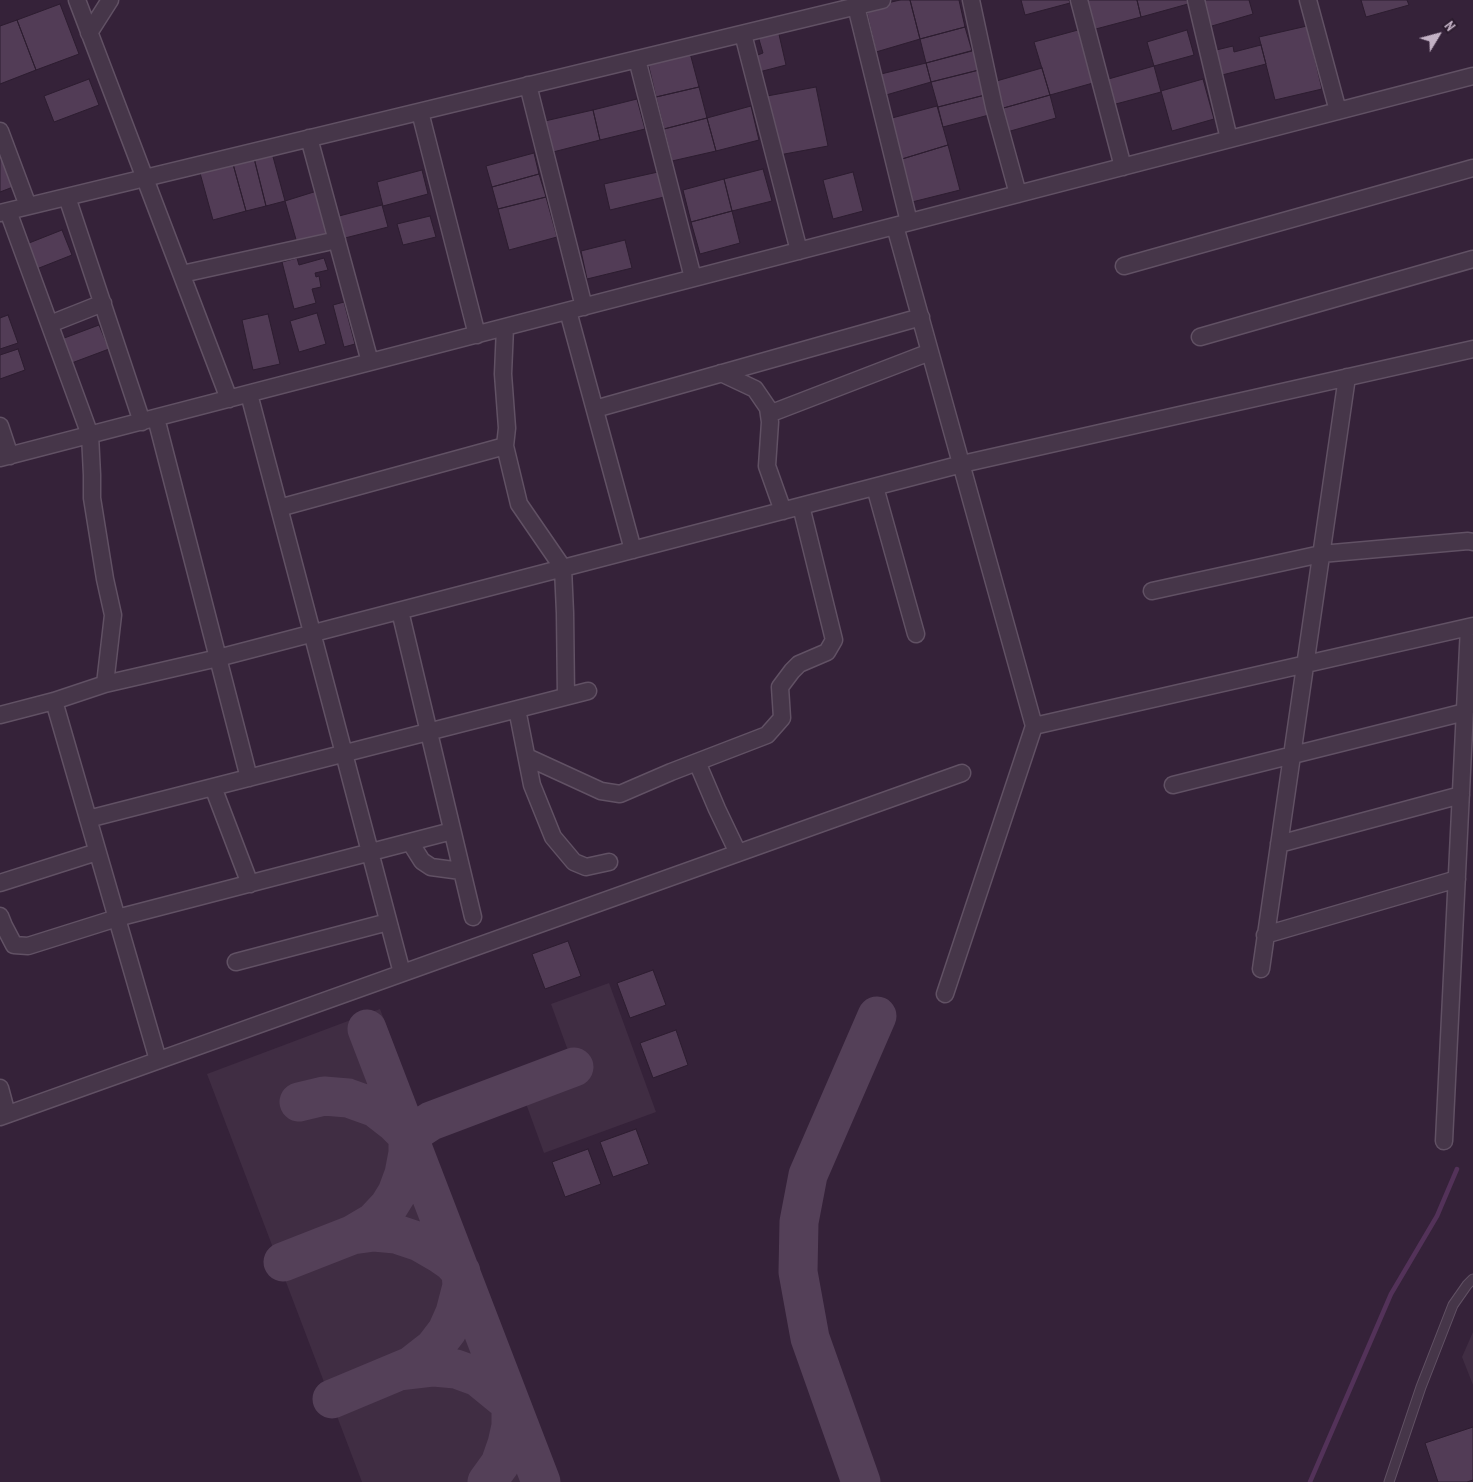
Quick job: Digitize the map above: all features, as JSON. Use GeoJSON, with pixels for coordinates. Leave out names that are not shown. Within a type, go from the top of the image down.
{"type":"FeatureCollection","features":[{"type":"Feature","properties":{"kind":"street"},"geometry":{"type":"LineString","coordinates":[[77,0],[229,399]]}},
{"type":"Feature","properties":{"kind":"street"},"geometry":{"type":"LineString","coordinates":[[90,33],[110,0]]}},
{"type":"Feature","properties":{"kind":"street"},"geometry":{"type":"LineString","coordinates":[[105,684],[113,615],[92,498],[90,435],[50,324],[4,212],[882,0]]}},
{"type":"Feature","properties":{"kind":"street"},"geometry":{"type":"LineString","coordinates":[[971,0],[994,107],[1018,194]]}},
{"type":"Feature","properties":{"kind":"street"},"geometry":{"type":"LineString","coordinates":[[1079,0],[1123,167]]}},
{"type":"Feature","properties":{"kind":"street"},"geometry":{"type":"LineString","coordinates":[[1196,0],[1228,139]]}},
{"type":"Feature","properties":{"kind":"street"},"geometry":{"type":"LineString","coordinates":[[1308,0],[1338,111]]}},
{"type":"Feature","properties":{"kind":"street"},"geometry":{"type":"LineString","coordinates":[[856,6],[921,317],[1034,726],[945,994]]}},
{"type":"Feature","properties":{"kind":"street"},"geometry":{"type":"LineString","coordinates":[[743,34],[799,251]]}},
{"type":"Feature","properties":{"kind":"street"},"geometry":{"type":"LineString","coordinates":[[637,59],[693,278]]}},
{"type":"Feature","properties":{"kind":"street"},"geometry":{"type":"LineString","coordinates":[[0,426],[5,457],[1473,76]]}},
{"type":"Feature","properties":{"kind":"street"},"geometry":{"type":"LineString","coordinates":[[528,85],[576,309],[595,409],[633,550]]}},
{"type":"Feature","properties":{"kind":"street"},"geometry":{"type":"LineString","coordinates":[[420,112],[477,334]]}},
{"type":"Feature","properties":{"kind":"street"},"geometry":{"type":"LineString","coordinates":[[0,131],[28,206]]}},
{"type":"Feature","properties":{"kind":"street"},"geometry":{"type":"LineString","coordinates":[[309,138],[370,362]]}},
{"type":"Feature","properties":{"kind":"street"},"geometry":{"type":"LineString","coordinates":[[1124,266],[1473,168]]}},
{"type":"Feature","properties":{"kind":"street"},"geometry":{"type":"LineString","coordinates":[[67,196],[103,303],[149,420],[218,658],[249,778]]}},
{"type":"Feature","properties":{"kind":"street"},"geometry":{"type":"LineString","coordinates":[[182,274],[337,240]]}},
{"type":"Feature","properties":{"kind":"street"},"geometry":{"type":"LineString","coordinates":[[1200,336],[1473,259]]}},
{"type":"Feature","properties":{"kind":"street"},"geometry":{"type":"LineString","coordinates":[[50,324],[103,303]]}},
{"type":"Feature","properties":{"kind":"street"},"geometry":{"type":"LineString","coordinates":[[595,409],[921,317]]}},
{"type":"Feature","properties":{"kind":"street"},"geometry":{"type":"LineString","coordinates":[[505,327],[503,374],[507,428],[506,446],[519,504],[563,568],[566,696]]}},
{"type":"Feature","properties":{"kind":"street"},"geometry":{"type":"LineString","coordinates":[[0,715],[54,701],[105,684],[312,634],[962,464],[1473,348]]}},
{"type":"Feature","properties":{"kind":"street"},"geometry":{"type":"LineString","coordinates":[[769,414],[930,352]]}},
{"type":"Feature","properties":{"kind":"street"},"geometry":{"type":"LineString","coordinates":[[721,373],[755,389],[768,408],[770,422],[767,466],[783,511]]}},
{"type":"Feature","properties":{"kind":"street"},"geometry":{"type":"LineString","coordinates":[[1260,969],[1347,377]]}},
{"type":"Feature","properties":{"kind":"street"},"geometry":{"type":"LineString","coordinates":[[249,394],[402,973]]}},
{"type":"Feature","properties":{"kind":"street"},"geometry":{"type":"LineString","coordinates":[[279,508],[506,446]]}},
{"type":"Feature","properties":{"kind":"street"},"geometry":{"type":"LineString","coordinates":[[874,487],[916,634]]}},
{"type":"Feature","properties":{"kind":"street"},"geometry":{"type":"LineString","coordinates":[[527,757],[601,791],[620,794],[767,735],[782,718],[780,687],[799,664],[827,652],[834,640],[800,506]]}},
{"type":"Feature","properties":{"kind":"street"},"geometry":{"type":"LineString","coordinates":[[1152,591],[1321,554],[1473,542]]}},
{"type":"Feature","properties":{"kind":"street"},"geometry":{"type":"LineString","coordinates":[[400,611],[472,917]]}},
{"type":"Feature","properties":{"kind":"street"},"geometry":{"type":"LineString","coordinates":[[1034,726],[1471,626],[1444,1141]]}},
{"type":"Feature","properties":{"kind":"street"},"geometry":{"type":"LineString","coordinates":[[88,819],[588,691]]}},
{"type":"Feature","properties":{"kind":"street"},"geometry":{"type":"LineString","coordinates":[[54,701],[158,1060]]}},
{"type":"Feature","properties":{"kind":"street"},"geometry":{"type":"LineString","coordinates":[[517,709],[532,785],[553,837],[574,862],[586,867],[609,862]]}},
{"type":"Feature","properties":{"kind":"street"},"geometry":{"type":"LineString","coordinates":[[1173,785],[1465,712]]}},
{"type":"Feature","properties":{"kind":"street"},"geometry":{"type":"LineString","coordinates":[[697,762],[738,853]]}},
{"type":"Feature","properties":{"kind":"street"},"geometry":{"type":"LineString","coordinates":[[0,1088],[4,1115],[962,773]]}},
{"type":"Feature","properties":{"kind":"street"},"geometry":{"type":"LineString","coordinates":[[212,787],[250,884]]}},
{"type":"Feature","properties":{"kind":"street"},"geometry":{"type":"LineString","coordinates":[[1279,844],[1461,796]]}},
{"type":"Feature","properties":{"kind":"street"},"geometry":{"type":"LineString","coordinates":[[1,925],[14,945],[28,946],[117,918],[452,831]]}},
{"type":"Feature","properties":{"kind":"street"},"geometry":{"type":"LineString","coordinates":[[410,842],[422,861],[431,867],[461,871]]}},
{"type":"Feature","properties":{"kind":"street"},"geometry":{"type":"LineString","coordinates":[[0,883],[98,852]]}},
{"type":"Feature","properties":{"kind":"street"},"geometry":{"type":"LineString","coordinates":[[1265,935],[1457,879]]}},
{"type":"Feature","properties":{"kind":"street"},"geometry":{"type":"LineString","coordinates":[[236,962],[388,922]]}},
{"type":"Feature","properties":{"kind":"lane"},"geometry":{"type":"LineString","coordinates":[[1389,1482],[1421,1387],[1453,1305],[1473,1279]]}},
{"type":"Feature","properties":{"kind":"shaded area"},"geometry":{"type":"Polygon","coordinates":[[[609,983],[656,1112],[544,1153],[520,1087],[574,1067],[551,1004],[609,983]]]}},
{"type":"Feature","properties":{"kind":"shaded area"},"geometry":{"type":"Polygon","coordinates":[[[380,1009],[560,1482],[362,1482],[207,1074],[380,1009]]]}},
{"type":"Feature","properties":{"kind":"shaded area"},"geometry":{"type":"Polygon","coordinates":[[[1473,1332],[1473,1385],[1462,1357],[1473,1332]]]}},
{"type":"Feature","properties":{"kind":"building"},"geometry":{"type":"Polygon","coordinates":[[[900,0],[910,0],[920,39],[876,52],[866,8],[900,0]]]}},
{"type":"Feature","properties":{"kind":"building"},"geometry":{"type":"Polygon","coordinates":[[[910,0],[959,0],[965,27],[920,39],[910,0]]]}},
{"type":"Feature","properties":{"kind":"building"},"geometry":{"type":"Polygon","coordinates":[[[1021,0],[1069,0],[1070,3],[1025,15],[1021,0]]]}},
{"type":"Feature","properties":{"kind":"building"},"geometry":{"type":"Polygon","coordinates":[[[1084,0],[1137,0],[1141,17],[1092,30],[1084,0]]]}},
{"type":"Feature","properties":{"kind":"building"},"geometry":{"type":"Polygon","coordinates":[[[1137,0],[1187,0],[1188,4],[1141,17],[1137,0]]]}},
{"type":"Feature","properties":{"kind":"building"},"geometry":{"type":"Polygon","coordinates":[[[1200,0],[1249,0],[1253,14],[1205,28],[1200,0]]]}},
{"type":"Feature","properties":{"kind":"building"},"geometry":{"type":"Polygon","coordinates":[[[1361,0],[1407,0],[1409,5],[1366,17],[1361,0]]]}},
{"type":"Feature","properties":{"kind":"building"},"geometry":{"type":"Polygon","coordinates":[[[60,4],[79,54],[36,70],[17,20],[60,4]]]}},
{"type":"Feature","properties":{"kind":"building"},"geometry":{"type":"Polygon","coordinates":[[[17,20],[36,70],[0,84],[0,26],[17,20]]]}},
{"type":"Feature","properties":{"kind":"building"},"geometry":{"type":"Polygon","coordinates":[[[1307,26],[1322,89],[1275,100],[1259,37],[1307,26]]]}},
{"type":"Feature","properties":{"kind":"building"},"geometry":{"type":"Polygon","coordinates":[[[965,27],[972,51],[926,63],[920,39],[965,27]]]}},
{"type":"Feature","properties":{"kind":"building"},"geometry":{"type":"Polygon","coordinates":[[[778,30],[786,65],[759,72],[755,56],[763,53],[758,36],[778,30]]]}},
{"type":"Feature","properties":{"kind":"building"},"geometry":{"type":"Polygon","coordinates":[[[1078,30],[1093,83],[1050,95],[1034,42],[1078,30]]]}},
{"type":"Feature","properties":{"kind":"building"},"geometry":{"type":"Polygon","coordinates":[[[1187,30],[1194,55],[1154,66],[1147,42],[1187,30]]]}},
{"type":"Feature","properties":{"kind":"building"},"geometry":{"type":"Polygon","coordinates":[[[1261,45],[1266,64],[1218,76],[1212,51],[1233,46],[1234,52],[1261,45]]]}},
{"type":"Feature","properties":{"kind":"building"},"geometry":{"type":"Polygon","coordinates":[[[974,50],[979,70],[931,82],[926,63],[974,50]]]}},
{"type":"Feature","properties":{"kind":"building"},"geometry":{"type":"Polygon","coordinates":[[[690,53],[699,87],[656,97],[648,63],[690,53]]]}},
{"type":"Feature","properties":{"kind":"building"},"geometry":{"type":"Polygon","coordinates":[[[926,63],[931,82],[886,95],[881,74],[926,63]]]}},
{"type":"Feature","properties":{"kind":"building"},"geometry":{"type":"Polygon","coordinates":[[[1154,66],[1161,92],[1112,105],[1105,80],[1154,66]]]}},
{"type":"Feature","properties":{"kind":"building"},"geometry":{"type":"Polygon","coordinates":[[[1042,68],[1050,95],[1000,109],[993,82],[1042,68]]]}},
{"type":"Feature","properties":{"kind":"building"},"geometry":{"type":"Polygon","coordinates":[[[979,70],[985,95],[938,107],[931,82],[979,70]]]}},
{"type":"Feature","properties":{"kind":"building"},"geometry":{"type":"Polygon","coordinates":[[[89,79],[99,105],[54,122],[44,96],[89,79]]]}},
{"type":"Feature","properties":{"kind":"building"},"geometry":{"type":"Polygon","coordinates":[[[1203,79],[1214,119],[1172,131],[1161,91],[1203,79]]]}},
{"type":"Feature","properties":{"kind":"building"},"geometry":{"type":"Polygon","coordinates":[[[699,87],[707,118],[664,129],[656,97],[699,87]]]}},
{"type":"Feature","properties":{"kind":"building"},"geometry":{"type":"Polygon","coordinates":[[[816,87],[828,146],[779,155],[767,96],[816,87]]]}},
{"type":"Feature","properties":{"kind":"building"},"geometry":{"type":"Polygon","coordinates":[[[985,95],[989,115],[943,127],[938,107],[985,95]]]}},
{"type":"Feature","properties":{"kind":"building"},"geometry":{"type":"Polygon","coordinates":[[[1050,95],[1056,118],[1007,132],[1000,109],[1050,95]]]}},
{"type":"Feature","properties":{"kind":"building"},"geometry":{"type":"Polygon","coordinates":[[[637,99],[645,129],[600,140],[593,110],[637,99]]]}},
{"type":"Feature","properties":{"kind":"building"},"geometry":{"type":"Polygon","coordinates":[[[751,106],[759,140],[716,151],[707,118],[751,106]]]}},
{"type":"Feature","properties":{"kind":"building"},"geometry":{"type":"Polygon","coordinates":[[[937,106],[948,145],[902,159],[892,118],[937,106]]]}},
{"type":"Feature","properties":{"kind":"building"},"geometry":{"type":"Polygon","coordinates":[[[593,110],[600,140],[553,152],[545,121],[593,110]]]}},
{"type":"Feature","properties":{"kind":"building"},"geometry":{"type":"Polygon","coordinates":[[[707,118],[716,151],[672,161],[664,129],[707,118]]]}},
{"type":"Feature","properties":{"kind":"building"},"geometry":{"type":"Polygon","coordinates":[[[948,145],[960,190],[912,202],[902,159],[948,145]]]}},
{"type":"Feature","properties":{"kind":"building"},"geometry":{"type":"Polygon","coordinates":[[[272,153],[285,201],[266,206],[254,158],[272,153]]]}},
{"type":"Feature","properties":{"kind":"building"},"geometry":{"type":"Polygon","coordinates":[[[534,153],[539,174],[492,187],[486,166],[534,153]]]}},
{"type":"Feature","properties":{"kind":"building"},"geometry":{"type":"Polygon","coordinates":[[[254,158],[266,206],[246,211],[233,164],[254,158]]]}},
{"type":"Feature","properties":{"kind":"building"},"geometry":{"type":"Polygon","coordinates":[[[0,159],[2,159],[13,187],[0,192],[0,159]]]}},
{"type":"Feature","properties":{"kind":"building"},"geometry":{"type":"Polygon","coordinates":[[[233,164],[246,211],[213,220],[200,173],[233,164]]]}},
{"type":"Feature","properties":{"kind":"building"},"geometry":{"type":"Polygon","coordinates":[[[763,169],[772,201],[732,211],[724,179],[763,169]]]}},
{"type":"Feature","properties":{"kind":"building"},"geometry":{"type":"Polygon","coordinates":[[[422,170],[428,194],[383,206],[377,182],[422,170]]]}},
{"type":"Feature","properties":{"kind":"building"},"geometry":{"type":"Polygon","coordinates":[[[658,172],[664,197],[610,210],[604,184],[658,172]]]}},
{"type":"Feature","properties":{"kind":"building"},"geometry":{"type":"Polygon","coordinates":[[[853,172],[863,211],[833,219],[823,180],[853,172]]]}},
{"type":"Feature","properties":{"kind":"building"},"geometry":{"type":"Polygon","coordinates":[[[539,174],[546,197],[498,209],[492,187],[539,174]]]}},
{"type":"Feature","properties":{"kind":"building"},"geometry":{"type":"Polygon","coordinates":[[[724,179],[732,211],[691,222],[683,190],[724,179]]]}},
{"type":"Feature","properties":{"kind":"building"},"geometry":{"type":"Polygon","coordinates":[[[317,191],[330,234],[297,243],[285,201],[317,191]]]}},
{"type":"Feature","properties":{"kind":"building"},"geometry":{"type":"Polygon","coordinates":[[[546,197],[557,237],[509,250],[498,209],[546,197]]]}},
{"type":"Feature","properties":{"kind":"building"},"geometry":{"type":"Polygon","coordinates":[[[382,205],[388,227],[345,238],[339,216],[382,205]]]}},
{"type":"Feature","properties":{"kind":"building"},"geometry":{"type":"Polygon","coordinates":[[[732,211],[740,243],[700,254],[691,222],[732,211]]]}},
{"type":"Feature","properties":{"kind":"building"},"geometry":{"type":"Polygon","coordinates":[[[430,216],[436,237],[403,245],[397,224],[430,216]]]}},
{"type":"Feature","properties":{"kind":"building"},"geometry":{"type":"Polygon","coordinates":[[[62,230],[72,255],[34,270],[24,245],[62,230]]]}},
{"type":"Feature","properties":{"kind":"building"},"geometry":{"type":"Polygon","coordinates":[[[625,240],[632,268],[587,279],[581,251],[625,240]]]}},
{"type":"Feature","properties":{"kind":"building"},"geometry":{"type":"Polygon","coordinates":[[[297,258],[299,265],[324,258],[328,270],[315,273],[316,277],[319,276],[321,287],[312,289],[316,303],[294,309],[282,262],[297,258]]]}},
{"type":"Feature","properties":{"kind":"building"},"geometry":{"type":"Polygon","coordinates":[[[344,302],[355,344],[344,347],[333,305],[344,302]]]}},
{"type":"Feature","properties":{"kind":"building"},"geometry":{"type":"Polygon","coordinates":[[[317,313],[326,344],[299,352],[290,321],[317,313]]]}},
{"type":"Feature","properties":{"kind":"building"},"geometry":{"type":"Polygon","coordinates":[[[268,314],[280,364],[253,370],[242,320],[268,314]]]}},
{"type":"Feature","properties":{"kind":"building"},"geometry":{"type":"Polygon","coordinates":[[[8,315],[18,343],[0,349],[0,318],[8,315]]]}},
{"type":"Feature","properties":{"kind":"building"},"geometry":{"type":"Polygon","coordinates":[[[99,325],[109,349],[69,364],[59,340],[99,325]]]}},
{"type":"Feature","properties":{"kind":"building"},"geometry":{"type":"Polygon","coordinates":[[[18,349],[25,370],[0,379],[0,355],[18,349]]]}},
{"type":"Feature","properties":{"kind":"building"},"geometry":{"type":"Polygon","coordinates":[[[568,941],[581,976],[545,989],[532,954],[568,941]]]}},
{"type":"Feature","properties":{"kind":"building"},"geometry":{"type":"Polygon","coordinates":[[[653,970],[666,1005],[630,1018],[617,983],[653,970]]]}},
{"type":"Feature","properties":{"kind":"building"},"geometry":{"type":"Polygon","coordinates":[[[676,1030],[688,1065],[653,1078],[640,1043],[676,1030]]]}},
{"type":"Feature","properties":{"kind":"building"},"geometry":{"type":"Polygon","coordinates":[[[636,1129],[649,1164],[613,1177],[600,1142],[636,1129]]]}},
{"type":"Feature","properties":{"kind":"building"},"geometry":{"type":"Polygon","coordinates":[[[588,1149],[601,1184],[565,1197],[552,1162],[588,1149]]]}},
{"type":"Feature","properties":{"kind":"building"},"geometry":{"type":"Polygon","coordinates":[[[1473,1427],[1473,1480],[1467,1482],[1438,1482],[1425,1443],[1473,1427]]]}},
{"type":"Feature","properties":{"kind":"waterway"},"geometry":{"type":"LineString","coordinates":[[1310,1482],[1391,1294],[1437,1216],[1457,1169]]}},
{"type":"Feature","properties":{"kind":"taxiway"},"geometry":{"type":"LineString","coordinates":[[861,1482],[810,1338],[798,1272],[799,1222],[808,1175],[877,1016]]}},
{"type":"Feature","properties":{"kind":"taxiway"},"geometry":{"type":"LineString","coordinates":[[367,1029],[541,1482]]}},
{"type":"Feature","properties":{"kind":"taxiway"},"geometry":{"type":"LineString","coordinates":[[408,1136],[431,1121],[574,1067]]}},
{"type":"Feature","properties":{"kind":"taxiway"},"geometry":{"type":"LineString","coordinates":[[283,1262],[352,1235],[374,1222],[389,1206],[397,1193],[404,1174],[408,1153],[408,1136],[376,1108],[348,1098],[324,1096],[299,1102]]}},
{"type":"Feature","properties":{"kind":"taxiway"},"geometry":{"type":"LineString","coordinates":[[332,1399],[411,1366],[434,1348],[447,1331],[455,1313],[462,1286],[461,1272],[452,1262],[420,1242],[396,1234],[374,1232],[352,1235]]}},
{"type":"Feature","properties":{"kind":"taxiway"},"geometry":{"type":"LineString","coordinates":[[400,1371],[434,1367],[456,1369],[478,1377],[511,1404],[511,1426],[507,1444],[500,1464],[487,1482]]}}]}
